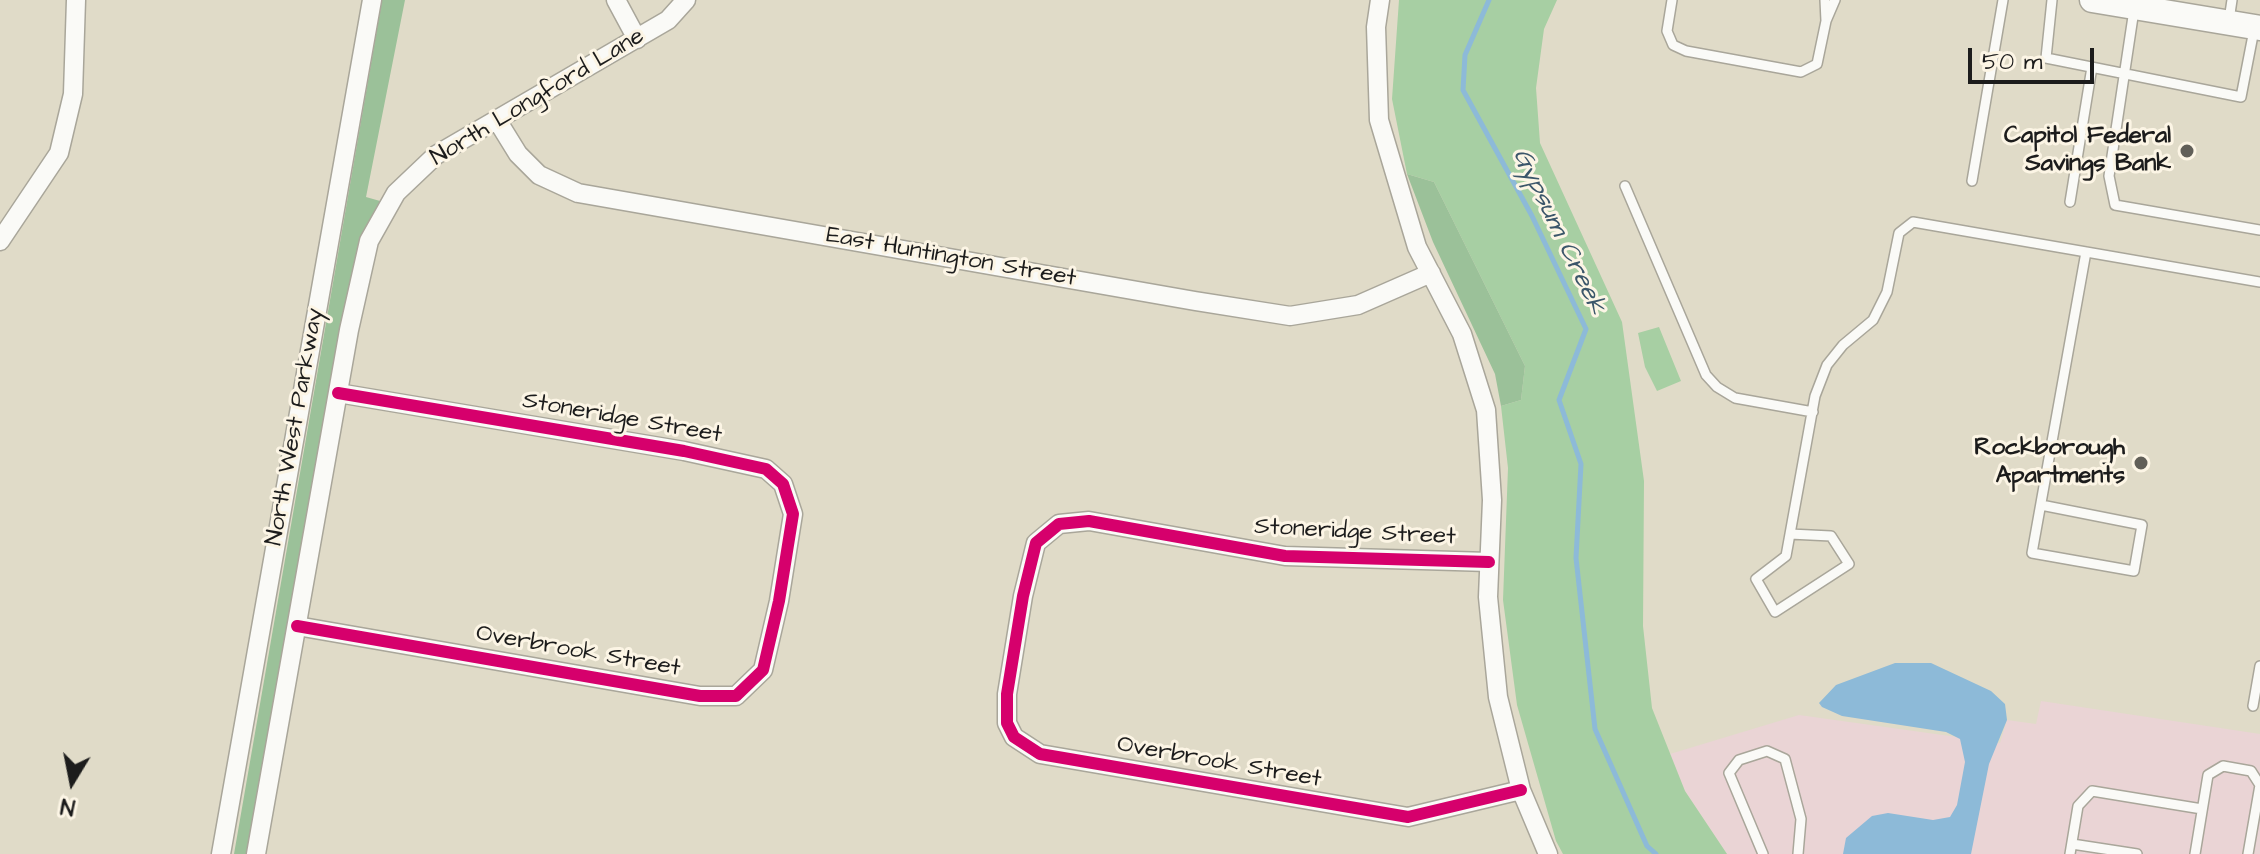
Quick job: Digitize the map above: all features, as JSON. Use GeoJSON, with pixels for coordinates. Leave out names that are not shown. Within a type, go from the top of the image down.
{"type":"FeatureCollection","features":[{"type":"Feature","properties":{"kind":"street"},"geometry":{"type":"LineString","coordinates":[[0,241],[59,153],[73,94],[76,0]]}},
{"type":"Feature","properties":{"kind":"street","name":"North West Parkway"},"geometry":{"type":"LineString","coordinates":[[221,854],[372,0]]}},
{"type":"Feature","properties":{"kind":"street"},"geometry":{"type":"LineString","coordinates":[[616,0],[637,39]]}},
{"type":"Feature","properties":{"kind":"street","name":"North Longford Lane"},"geometry":{"type":"LineString","coordinates":[[256,854],[338,393],[369,241],[396,193],[436,155],[668,20],[686,0]]}},
{"type":"Feature","properties":{"kind":"street"},"geometry":{"type":"LineString","coordinates":[[1380,0],[1376,27],[1379,120],[1417,247],[1462,334],[1486,410],[1492,500],[1488,597],[1498,697],[1521,790],[1548,854]]}},
{"type":"Feature","properties":{"kind":"street"},"geometry":{"type":"LineString","coordinates":[[2092,0],[2230,11],[2257,27]]}},
{"type":"Feature","properties":{"kind":"street","name":"East Huntington Street"},"geometry":{"type":"LineString","coordinates":[[497,120],[518,154],[539,175],[578,193],[1290,316],[1358,305],[1431,273]]}},
{"type":"Feature","properties":{"kind":"street","name":"Stoneridge Street"},"geometry":{"type":"LineString","coordinates":[[338,393],[669,449],[766,469],[783,484],[793,514],[781,592]]}},
{"type":"Feature","properties":{"kind":"street","name":"Stoneridge Street"},"geometry":{"type":"LineString","coordinates":[[1016,637],[1036,543],[1059,524],[1089,521],[1285,556],[1489,562]]}},
{"type":"Feature","properties":{"kind":"street","name":"Overbrook Street"},"geometry":{"type":"LineString","coordinates":[[297,626],[700,696],[736,696],[763,670],[781,592]]}},
{"type":"Feature","properties":{"kind":"street","name":"Overbrook Street"},"geometry":{"type":"LineString","coordinates":[[1016,637],[1007,694],[1007,723],[1014,737],[1040,754],[1408,817],[1521,790]]}},
{"type":"Feature","properties":{"kind":"lane"},"geometry":{"type":"LineString","coordinates":[[1672,0],[1667,31],[1673,45],[1686,51],[1801,72],[1817,64],[1826,21],[1835,0]]}},
{"type":"Feature","properties":{"kind":"lane"},"geometry":{"type":"LineString","coordinates":[[1825,0],[1826,21]]}},
{"type":"Feature","properties":{"kind":"lane"},"geometry":{"type":"LineString","coordinates":[[1972,181],[2003,0]]}},
{"type":"Feature","properties":{"kind":"lane"},"geometry":{"type":"LineString","coordinates":[[2052,0],[2046,58],[2241,97],[2257,27]]}},
{"type":"Feature","properties":{"kind":"lane"},"geometry":{"type":"LineString","coordinates":[[2146,6],[2123,72],[2109,176],[2115,205],[2260,230]]}},
{"type":"Feature","properties":{"kind":"lane"},"geometry":{"type":"LineString","coordinates":[[2070,202],[2092,67]]}},
{"type":"Feature","properties":{"kind":"lane"},"geometry":{"type":"LineString","coordinates":[[1625,186],[1706,375],[1717,387],[1735,398],[1813,412]]}},
{"type":"Feature","properties":{"kind":"lane"},"geometry":{"type":"LineString","coordinates":[[1790,534],[1831,536],[1849,564],[1775,612],[1756,579],[1786,556],[1790,534],[1813,412],[1827,365],[1843,345],[1873,320],[1887,292],[1899,233],[1913,222],[2260,282]]}},
{"type":"Feature","properties":{"kind":"lane"},"geometry":{"type":"LineString","coordinates":[[2041,505],[2142,525],[2134,571],[2032,553],[2086,252]]}},
{"type":"Feature","properties":{"kind":"lane"},"geometry":{"type":"LineString","coordinates":[[2253,706],[2260,666]]}},
{"type":"Feature","properties":{"kind":"lane"},"geometry":{"type":"LineString","coordinates":[[1763,854],[1729,773],[1739,760],[1767,751],[1785,759],[1801,819],[1798,854]]}},
{"type":"Feature","properties":{"kind":"lane"},"geometry":{"type":"LineString","coordinates":[[2195,854],[2208,775],[2223,766],[2251,771],[2260,785],[2248,854]]}},
{"type":"Feature","properties":{"kind":"lane"},"geometry":{"type":"LineString","coordinates":[[2137,854],[2071,849],[2078,806],[2092,791],[2202,809]]}},
{"type":"Feature","properties":{"kind":"shaded area"},"geometry":{"type":"Polygon","coordinates":[[[2041,701],[2260,734],[2260,854],[1727,854],[1685,791],[1670,754],[1799,715],[2000,743],[2007,720],[2036,724],[2041,701]]]}},
{"type":"Feature","properties":{"kind":"green space"},"geometry":{"type":"Polygon","coordinates":[[[382,0],[405,0],[366,197],[380,201],[359,244],[249,854],[234,854],[382,0]]]}},
{"type":"Feature","properties":{"kind":"green space"},"geometry":{"type":"Polygon","coordinates":[[[1399,0],[1557,0],[1544,29],[1536,88],[1540,143],[1622,322],[1644,481],[1643,626],[1652,708],[1685,791],[1727,854],[1563,854],[1556,841],[1517,705],[1503,600],[1508,468],[1501,406],[1521,400],[1525,366],[1434,182],[1407,174],[1392,99],[1399,0]]]}},
{"type":"Feature","properties":{"kind":"green space"},"geometry":{"type":"Polygon","coordinates":[[[1407,174],[1434,182],[1525,366],[1521,400],[1501,406],[1495,374],[1433,242],[1407,174]]]}},
{"type":"Feature","properties":{"kind":"green space"},"geometry":{"type":"Polygon","coordinates":[[[1659,327],[1681,381],[1657,391],[1645,367],[1638,333],[1659,327]]]}},
{"type":"Feature","properties":{"kind":"water"},"geometry":{"type":"Polygon","coordinates":[[[1895,663],[1931,663],[1991,691],[2005,704],[2007,720],[1989,764],[1971,854],[1843,854],[1846,838],[1872,816],[1888,813],[1933,820],[1950,817],[1957,805],[1965,762],[1960,739],[1946,732],[1842,716],[1819,703],[1836,685],[1895,663]]]}},
{"type":"Feature","properties":{"kind":"waterway","name":"Gypsum Creek"},"geometry":{"type":"LineString","coordinates":[[1489,0],[1465,55],[1463,90],[1532,216],[1586,329],[1559,400],[1581,464],[1576,558],[1595,729],[1647,846],[1656,854]]}},
{"type":"Feature","properties":{"kind":"cycle path"},"geometry":{"type":"LineString","coordinates":[[297,626],[700,696],[736,696],[763,670],[779,601],[793,514],[783,484],[766,469],[684,451],[338,393]]}},
{"type":"Feature","properties":{"kind":"cycle path"},"geometry":{"type":"LineString","coordinates":[[1489,562],[1285,556],[1089,521],[1059,524],[1036,543],[1023,596],[1007,694],[1007,723],[1014,737],[1040,754],[1408,817],[1521,790]]}},
{"type":"Feature","properties":{"kind":"place","name":"Capitol Federal Savings Bank"},"geometry":{"type":"Point","coordinates":[2187,151]}},
{"type":"Feature","properties":{"kind":"place","name":"Rockborough Apartments"},"geometry":{"type":"Point","coordinates":[2141,463]}}]}
